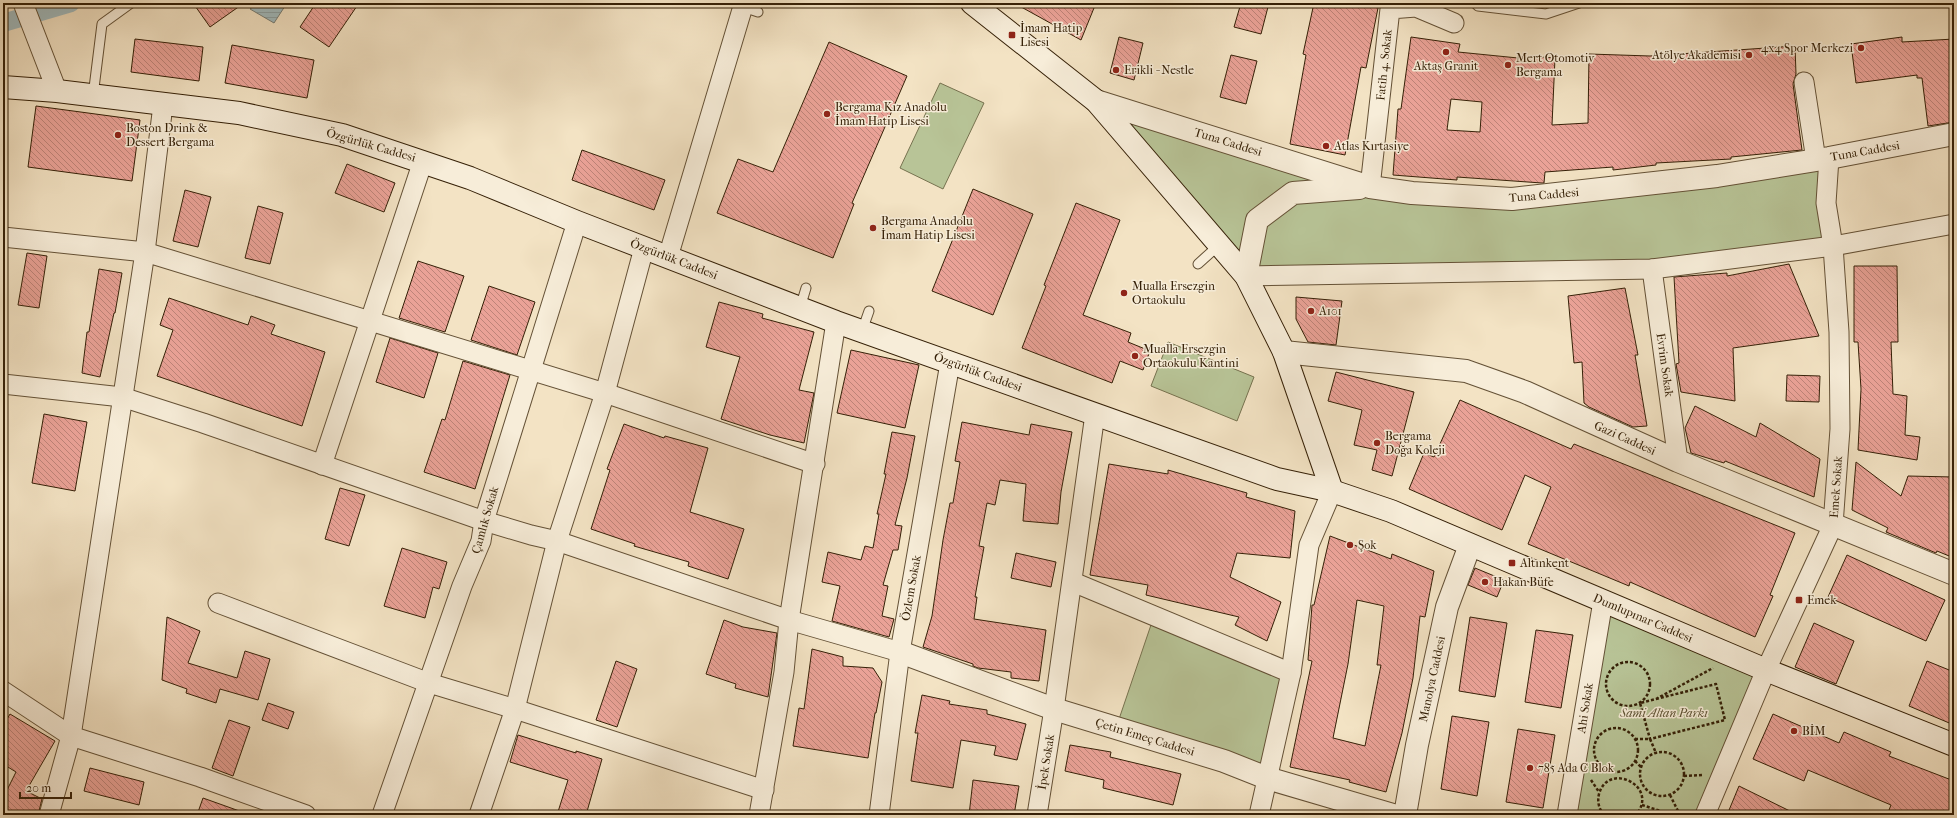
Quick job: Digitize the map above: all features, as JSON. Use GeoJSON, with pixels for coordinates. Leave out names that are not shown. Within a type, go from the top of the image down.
{"type":"FeatureCollection","features":[{"type":"Feature","properties":{"kind":"main road","name":"Tuna Caddesi"},"geometry":{"type":"LineString","coordinates":[[972,3],[1096,101],[1246,276],[1284,352],[1332,491]]}},
{"type":"Feature","properties":{"kind":"main road","name":"Özgürlük Caddesi"},"geometry":{"type":"LineString","coordinates":[[3,87],[57,91],[239,113],[335,133],[423,161],[668,257],[803,298],[836,322],[950,363],[1277,479],[1332,491]]}},
{"type":"Feature","properties":{"kind":"main road","name":"Tuna Caddesi"},"geometry":{"type":"LineString","coordinates":[[1096,101],[1370,187],[1412,193],[1512,199],[1717,176],[1823,159],[1954,134]]}},
{"type":"Feature","properties":{"kind":"main road"},"geometry":{"type":"LineString","coordinates":[[1246,276],[1257,220],[1293,193],[1370,187]]}},
{"type":"Feature","properties":{"kind":"main road","name":"Gazi Caddesi"},"geometry":{"type":"LineString","coordinates":[[1284,352],[1466,372],[1525,392],[1678,461],[1954,574]]}},
{"type":"Feature","properties":{"kind":"main road","name":"Dumlupınar Caddesi"},"geometry":{"type":"LineString","coordinates":[[1332,491],[1391,511],[1766,670],[1954,745]]}},
{"type":"Feature","properties":{"kind":"main road","name":"Manolya Caddesi"},"geometry":{"type":"LineString","coordinates":[[1405,815],[1447,607],[1470,545]]}},
{"type":"Feature","properties":{"kind":"main road","name":"Çetin Emeç Caddesi"},"geometry":{"type":"LineString","coordinates":[[900,652],[1054,709],[1224,761],[1267,778],[1394,815]]}},
{"type":"Feature","properties":{"kind":"street"},"geometry":{"type":"LineString","coordinates":[[668,257],[748,7]]}},
{"type":"Feature","properties":{"kind":"street","name":"Fatih 4. Sokak"},"geometry":{"type":"LineString","coordinates":[[1370,187],[1390,9],[1416,7],[1454,24]]}},
{"type":"Feature","properties":{"kind":"street"},"geometry":{"type":"LineString","coordinates":[[26,10],[57,91]]}},
{"type":"Feature","properties":{"kind":"street","name":"Emek Sokak"},"geometry":{"type":"LineString","coordinates":[[1705,815],[1766,670],[1833,525],[1840,429],[1839,332],[1833,246],[1826,203],[1823,159],[1804,82]]}},
{"type":"Feature","properties":{"kind":"street"},"geometry":{"type":"LineString","coordinates":[[49,815],[71,736],[145,252],[163,105]]}},
{"type":"Feature","properties":{"kind":"street"},"geometry":{"type":"LineString","coordinates":[[322,465],[423,161]]}},
{"type":"Feature","properties":{"kind":"street","name":"Çamlık Sokak"},"geometry":{"type":"LineString","coordinates":[[382,815],[462,586],[481,541],[484,521],[577,222]]}},
{"type":"Feature","properties":{"kind":"street"},"geometry":{"type":"LineString","coordinates":[[1246,276],[1652,269],[1833,246],[1954,224]]}},
{"type":"Feature","properties":{"kind":"street"},"geometry":{"type":"LineString","coordinates":[[3,237],[145,252],[605,393],[815,464]]}},
{"type":"Feature","properties":{"kind":"street"},"geometry":{"type":"LineString","coordinates":[[479,815],[515,709],[557,541],[605,393],[644,248]]}},
{"type":"Feature","properties":{"kind":"street","name":"Evrim Sokak"},"geometry":{"type":"LineString","coordinates":[[1652,269],[1678,461]]}},
{"type":"Feature","properties":{"kind":"street"},"geometry":{"type":"LineString","coordinates":[[759,815],[784,672],[789,620],[815,464],[836,322]]}},
{"type":"Feature","properties":{"kind":"street","name":"Özlem Sokak"},"geometry":{"type":"LineString","coordinates":[[879,815],[900,652],[950,363]]}},
{"type":"Feature","properties":{"kind":"street"},"geometry":{"type":"LineString","coordinates":[[3,384],[122,397],[204,423],[484,521],[532,536],[557,541],[789,620],[900,652]]}},
{"type":"Feature","properties":{"kind":"street","name":"İpek Sokak"},"geometry":{"type":"LineString","coordinates":[[1037,815],[1073,582],[1096,414]]}},
{"type":"Feature","properties":{"kind":"street"},"geometry":{"type":"LineString","coordinates":[[1260,815],[1291,673],[1310,545],[1332,491]]}},
{"type":"Feature","properties":{"kind":"street"},"geometry":{"type":"LineString","coordinates":[[1073,582],[1291,673]]}},
{"type":"Feature","properties":{"kind":"street","name":"Ahi Sokak"},"geometry":{"type":"LineString","coordinates":[[1567,815],[1603,601]]}},
{"type":"Feature","properties":{"kind":"street"},"geometry":{"type":"LineString","coordinates":[[218,603],[429,683],[515,709],[764,790]]}},
{"type":"Feature","properties":{"kind":"street"},"geometry":{"type":"LineString","coordinates":[[3,691],[71,736],[200,777],[306,815]]}},
{"type":"Feature","properties":{"kind":"lane"},"geometry":{"type":"LineString","coordinates":[[93,96],[102,24],[132,3]]}},
{"type":"Feature","properties":{"kind":"lane"},"geometry":{"type":"LineString","coordinates":[[1475,3],[1478,6],[1546,14],[1579,3]]}},
{"type":"Feature","properties":{"kind":"lane"},"geometry":{"type":"LineString","coordinates":[[1198,264],[1219,245]]}},
{"type":"Feature","properties":{"kind":"lane"},"geometry":{"type":"LineString","coordinates":[[862,331],[869,311]]}},
{"type":"Feature","properties":{"kind":"path"},"geometry":{"type":"LineString","coordinates":[[1656,699],[1735,656]]}},
{"type":"Feature","properties":{"kind":"path"},"geometry":{"type":"LineString","coordinates":[[1636,740],[1650,739],[1725,720],[1716,684],[1640,703],[1626,706],[1612,700],[1606,686],[1609,672],[1620,662],[1635,662],[1646,670],[1651,684],[1646,698],[1640,703]]}},
{"type":"Feature","properties":{"kind":"path"},"geometry":{"type":"LineString","coordinates":[[1640,703],[1650,739],[1656,753]]}},
{"type":"Feature","properties":{"kind":"path"},"geometry":{"type":"LineString","coordinates":[[1617,728],[1624,729],[1636,740],[1638,754],[1630,767],[1616,772],[1609,771],[1598,763],[1594,749],[1598,736],[1604,731],[1617,728]]}},
{"type":"Feature","properties":{"kind":"path"},"geometry":{"type":"LineString","coordinates":[[1656,753],[1670,754],[1681,764],[1684,771],[1681,786],[1670,795],[1655,795],[1649,792],[1640,781],[1641,767],[1650,756],[1656,753]]}},
{"type":"Feature","properties":{"kind":"path"},"geometry":{"type":"LineString","coordinates":[[1635,761],[1641,767]]}},
{"type":"Feature","properties":{"kind":"path"},"geometry":{"type":"LineString","coordinates":[[1615,779],[1616,772]]}},
{"type":"Feature","properties":{"kind":"path"},"geometry":{"type":"LineString","coordinates":[[1604,815],[1599,807],[1599,793],[1608,782],[1615,779],[1629,780],[1640,790],[1642,805],[1636,815]]}},
{"type":"Feature","properties":{"kind":"path"},"geometry":{"type":"LineString","coordinates":[[1640,790],[1644,787]]}},
{"type":"Feature","properties":{"kind":"path"},"geometry":{"type":"LineString","coordinates":[[1670,795],[1680,815]]}},
{"type":"Feature","properties":{"kind":"path"},"geometry":{"type":"LineString","coordinates":[[1642,805],[1673,815]]}},
{"type":"Feature","properties":{"kind":"green space"},"geometry":{"type":"Polygon","coordinates":[[[940,83],[984,103],[943,189],[900,168],[940,83]]]}},
{"type":"Feature","properties":{"kind":"green space"},"geometry":{"type":"Polygon","coordinates":[[[1096,101],[1370,187],[1512,199],[1829,158],[1833,246],[1651,269],[1246,276],[1096,101]]]}},
{"type":"Feature","properties":{"kind":"green space"},"geometry":{"type":"Polygon","coordinates":[[[1168,342],[1254,377],[1237,421],[1151,386],[1168,342]]]}},
{"type":"Feature","properties":{"kind":"green space","name":"Sami Altan Parkı"},"geometry":{"type":"Polygon","coordinates":[[[1603,601],[1766,670],[1705,815],[1567,815],[1603,601]]]}},
{"type":"Feature","properties":{"kind":"green space"},"geometry":{"type":"Polygon","coordinates":[[[1154,616],[1291,673],[1267,778],[1116,728],[1154,616]]]}},
{"type":"Feature","properties":{"kind":"water"},"geometry":{"type":"Polygon","coordinates":[[[258,3],[287,3],[274,23],[250,9],[258,3]]]}},
{"type":"Feature","properties":{"kind":"building"},"geometry":{"type":"Polygon","coordinates":[[[193,3],[244,3],[210,27],[193,3]]]}},
{"type":"Feature","properties":{"kind":"building"},"geometry":{"type":"Polygon","coordinates":[[[316,3],[359,3],[329,47],[300,27],[316,3]]]}},
{"type":"Feature","properties":{"kind":"building"},"geometry":{"type":"Polygon","coordinates":[[[1014,3],[1096,3],[1081,40],[1014,3]]]}},
{"type":"Feature","properties":{"kind":"building"},"geometry":{"type":"Polygon","coordinates":[[[1241,3],[1269,3],[1261,34],[1234,27],[1241,3]]]}},
{"type":"Feature","properties":{"kind":"building"},"geometry":{"type":"Polygon","coordinates":[[[1314,3],[1379,3],[1366,68],[1361,67],[1345,155],[1290,144],[1306,55],[1303,54],[1314,3]]]}},
{"type":"Feature","properties":{"kind":"building"},"geometry":{"type":"Polygon","coordinates":[[[1119,37],[1143,43],[1134,80],[1110,73],[1119,37]]]}},
{"type":"Feature","properties":{"kind":"building"},"geometry":{"type":"Polygon","coordinates":[[[1411,37],[1460,44],[1458,52],[1528,59],[1528,56],[1555,58],[1552,125],[1588,123],[1589,54],[1650,56],[1795,46],[1796,74],[1793,84],[1802,150],[1731,157],[1731,159],[1656,163],[1656,165],[1613,170],[1613,167],[1545,172],[1544,183],[1457,177],[1457,180],[1393,175],[1398,109],[1401,109],[1411,37]],[[1451,99],[1447,130],[1480,132],[1482,102],[1451,99]]]}},
{"type":"Feature","properties":{"kind":"building"},"geometry":{"type":"Polygon","coordinates":[[[1902,37],[1902,42],[1954,39],[1954,122],[1928,126],[1922,78],[1917,78],[1917,75],[1856,83],[1851,44],[1902,37]]]}},
{"type":"Feature","properties":{"kind":"building"},"geometry":{"type":"Polygon","coordinates":[[[135,39],[203,47],[199,81],[131,72],[135,39]]]}},
{"type":"Feature","properties":{"kind":"building"},"geometry":{"type":"Polygon","coordinates":[[[829,42],[907,76],[852,203],[854,204],[833,258],[717,213],[738,159],[773,172],[829,42]]]}},
{"type":"Feature","properties":{"kind":"building"},"geometry":{"type":"Polygon","coordinates":[[[232,45],[314,60],[307,98],[225,83],[232,45]]]}},
{"type":"Feature","properties":{"kind":"building"},"geometry":{"type":"Polygon","coordinates":[[[1231,55],[1257,61],[1246,104],[1220,97],[1231,55]]]}},
{"type":"Feature","properties":{"kind":"building"},"geometry":{"type":"Polygon","coordinates":[[[36,106],[140,120],[132,181],[28,167],[36,106]]]}},
{"type":"Feature","properties":{"kind":"building"},"geometry":{"type":"Polygon","coordinates":[[[582,150],[665,180],[654,210],[572,180],[582,150]]]}},
{"type":"Feature","properties":{"kind":"building"},"geometry":{"type":"Polygon","coordinates":[[[347,164],[395,183],[384,212],[335,193],[347,164]]]}},
{"type":"Feature","properties":{"kind":"building"},"geometry":{"type":"Polygon","coordinates":[[[973,189],[1033,214],[993,315],[932,291],[973,189]]]}},
{"type":"Feature","properties":{"kind":"building"},"geometry":{"type":"Polygon","coordinates":[[[185,190],[211,197],[198,247],[173,241],[185,190]]]}},
{"type":"Feature","properties":{"kind":"building"},"geometry":{"type":"Polygon","coordinates":[[[1076,203],[1120,220],[1083,315],[1131,333],[1128,342],[1150,351],[1143,370],[1120,361],[1112,383],[1022,348],[1046,286],[1044,285],[1076,203]]]}},
{"type":"Feature","properties":{"kind":"building"},"geometry":{"type":"Polygon","coordinates":[[[258,206],[283,213],[270,264],[245,258],[258,206]]]}},
{"type":"Feature","properties":{"kind":"building"},"geometry":{"type":"Polygon","coordinates":[[[27,253],[47,256],[39,308],[18,305],[27,253]]]}},
{"type":"Feature","properties":{"kind":"building"},"geometry":{"type":"Polygon","coordinates":[[[418,261],[464,276],[445,332],[399,318],[418,261]]]}},
{"type":"Feature","properties":{"kind":"building"},"geometry":{"type":"Polygon","coordinates":[[[1789,264],[1819,336],[1733,348],[1735,401],[1681,392],[1676,364],[1679,363],[1674,277],[1727,273],[1727,276],[1789,264]]]}},
{"type":"Feature","properties":{"kind":"building"},"geometry":{"type":"Polygon","coordinates":[[[1854,266],[1897,266],[1898,342],[1891,342],[1893,394],[1907,396],[1905,435],[1920,437],[1917,460],[1858,450],[1861,389],[1858,342],[1854,342],[1854,266]]]}},
{"type":"Feature","properties":{"kind":"building"},"geometry":{"type":"Polygon","coordinates":[[[99,269],[122,273],[115,313],[100,377],[82,373],[87,332],[89,332],[99,269]]]}},
{"type":"Feature","properties":{"kind":"building"},"geometry":{"type":"Polygon","coordinates":[[[489,286],[535,302],[517,355],[471,340],[489,286]]]}},
{"type":"Feature","properties":{"kind":"building"},"geometry":{"type":"Polygon","coordinates":[[[1625,288],[1638,355],[1635,355],[1647,426],[1633,427],[1589,407],[1584,403],[1582,362],[1574,363],[1568,296],[1625,288]]]}},
{"type":"Feature","properties":{"kind":"building"},"geometry":{"type":"Polygon","coordinates":[[[1296,297],[1342,301],[1336,345],[1308,342],[1296,319],[1296,297]]]}},
{"type":"Feature","properties":{"kind":"building"},"geometry":{"type":"Polygon","coordinates":[[[169,298],[248,325],[251,316],[275,325],[271,334],[325,352],[302,426],[157,376],[173,330],[160,325],[169,298]]]}},
{"type":"Feature","properties":{"kind":"building"},"geometry":{"type":"Polygon","coordinates":[[[719,302],[763,314],[762,318],[814,332],[799,390],[814,393],[804,443],[770,435],[721,419],[740,357],[706,347],[719,302]]]}},
{"type":"Feature","properties":{"kind":"building"},"geometry":{"type":"Polygon","coordinates":[[[390,338],[438,353],[424,398],[376,382],[390,338]]]}},
{"type":"Feature","properties":{"kind":"building"},"geometry":{"type":"Polygon","coordinates":[[[851,350],[919,365],[905,428],[837,413],[851,350]]]}},
{"type":"Feature","properties":{"kind":"building"},"geometry":{"type":"Polygon","coordinates":[[[463,361],[510,375],[475,489],[424,472],[442,419],[445,420],[463,361]]]}},
{"type":"Feature","properties":{"kind":"building","name":"Bergama Doğa Koleji"},"geometry":{"type":"Polygon","coordinates":[[[1336,372],[1414,392],[1392,476],[1372,470],[1377,450],[1354,445],[1362,410],[1328,401],[1336,372]]]}},
{"type":"Feature","properties":{"kind":"building"},"geometry":{"type":"Polygon","coordinates":[[[1787,375],[1820,376],[1819,402],[1786,401],[1787,375]]]}},
{"type":"Feature","properties":{"kind":"building"},"geometry":{"type":"Polygon","coordinates":[[[1460,400],[1571,449],[1574,444],[1795,533],[1770,595],[1773,596],[1755,637],[1630,582],[1629,586],[1528,544],[1551,487],[1525,475],[1502,530],[1409,489],[1424,453],[1434,457],[1460,400]]]}},
{"type":"Feature","properties":{"kind":"building"},"geometry":{"type":"Polygon","coordinates":[[[1695,406],[1756,437],[1760,423],[1820,459],[1814,497],[1725,461],[1724,463],[1691,453],[1685,428],[1695,406]]]}},
{"type":"Feature","properties":{"kind":"building"},"geometry":{"type":"Polygon","coordinates":[[[44,414],[87,422],[75,491],[32,483],[44,414]]]}},
{"type":"Feature","properties":{"kind":"building"},"geometry":{"type":"Polygon","coordinates":[[[962,422],[1029,435],[1031,424],[1072,432],[1061,492],[1058,524],[1023,521],[1026,484],[1000,480],[995,505],[987,503],[979,546],[984,547],[975,597],[977,597],[974,619],[1046,630],[1039,681],[1011,678],[1011,672],[978,668],[973,666],[973,664],[923,647],[932,616],[950,503],[953,503],[960,462],[955,461],[962,422]]]}},
{"type":"Feature","properties":{"kind":"building"},"geometry":{"type":"Polygon","coordinates":[[[624,424],[664,438],[665,436],[708,448],[690,512],[744,529],[728,579],[688,566],[689,562],[634,546],[635,544],[591,529],[610,470],[607,469],[624,424]]]}},
{"type":"Feature","properties":{"kind":"building"},"geometry":{"type":"Polygon","coordinates":[[[892,432],[915,436],[907,478],[895,525],[902,526],[898,550],[893,550],[883,585],[888,586],[882,616],[894,619],[889,637],[832,621],[840,586],[822,582],[828,552],[861,560],[865,546],[873,548],[879,514],[877,514],[886,474],[884,474],[892,432]]]}},
{"type":"Feature","properties":{"kind":"building"},"geometry":{"type":"Polygon","coordinates":[[[1856,462],[1901,496],[1908,476],[1954,477],[1954,558],[1937,551],[1936,553],[1886,532],[1888,528],[1852,510],[1856,462]]]}},
{"type":"Feature","properties":{"kind":"building"},"geometry":{"type":"Polygon","coordinates":[[[1109,464],[1168,474],[1168,470],[1247,493],[1246,497],[1295,511],[1290,558],[1237,553],[1230,577],[1281,602],[1267,641],[1235,625],[1239,617],[1146,595],[1148,585],[1090,575],[1109,464]]]}},
{"type":"Feature","properties":{"kind":"building"},"geometry":{"type":"Polygon","coordinates":[[[340,488],[365,495],[349,546],[325,539],[340,488]]]}},
{"type":"Feature","properties":{"kind":"building"},"geometry":{"type":"Polygon","coordinates":[[[1330,536],[1391,559],[1392,554],[1434,571],[1425,617],[1420,616],[1413,678],[1402,733],[1386,792],[1349,782],[1350,780],[1290,767],[1312,661],[1308,660],[1312,605],[1314,605],[1330,536]],[[1357,600],[1348,664],[1333,738],[1365,746],[1381,665],[1377,665],[1384,606],[1357,600]]]}},
{"type":"Feature","properties":{"kind":"building"},"geometry":{"type":"Polygon","coordinates":[[[402,548],[447,562],[439,589],[433,587],[425,618],[384,606],[402,548]]]}},
{"type":"Feature","properties":{"kind":"building"},"geometry":{"type":"Polygon","coordinates":[[[1016,553],[1056,562],[1051,587],[1011,578],[1016,553]]]}},
{"type":"Feature","properties":{"kind":"building"},"geometry":{"type":"Polygon","coordinates":[[[1847,555],[1945,600],[1926,641],[1828,597],[1847,555]]]}},
{"type":"Feature","properties":{"kind":"building","name":"Hakan Büfe"},"geometry":{"type":"Polygon","coordinates":[[[1475,568],[1504,580],[1497,597],[1468,585],[1475,568]]]}},
{"type":"Feature","properties":{"kind":"building"},"geometry":{"type":"Polygon","coordinates":[[[167,617],[200,631],[188,663],[237,678],[245,651],[270,659],[258,700],[220,689],[216,703],[186,693],[187,689],[162,680],[167,617]]]}},
{"type":"Feature","properties":{"kind":"building"},"geometry":{"type":"Polygon","coordinates":[[[1470,617],[1507,623],[1495,697],[1459,691],[1470,617]]]}},
{"type":"Feature","properties":{"kind":"building"},"geometry":{"type":"Polygon","coordinates":[[[724,620],[743,627],[777,633],[768,697],[735,688],[736,684],[706,674],[724,620]]]}},
{"type":"Feature","properties":{"kind":"building"},"geometry":{"type":"Polygon","coordinates":[[[1814,623],[1854,641],[1836,684],[1795,667],[1814,623]]]}},
{"type":"Feature","properties":{"kind":"building"},"geometry":{"type":"Polygon","coordinates":[[[1536,630],[1573,635],[1561,708],[1525,702],[1536,630]]]}},
{"type":"Feature","properties":{"kind":"building"},"geometry":{"type":"Polygon","coordinates":[[[812,649],[843,657],[843,666],[873,668],[882,682],[875,713],[868,758],[793,746],[799,708],[804,709],[812,649]]]}},
{"type":"Feature","properties":{"kind":"building"},"geometry":{"type":"Polygon","coordinates":[[[616,661],[637,669],[617,727],[596,720],[616,661]]]}},
{"type":"Feature","properties":{"kind":"building"},"geometry":{"type":"Polygon","coordinates":[[[1927,661],[1954,672],[1954,725],[1909,706],[1927,661]]]}},
{"type":"Feature","properties":{"kind":"building"},"geometry":{"type":"Polygon","coordinates":[[[922,695],[950,701],[949,704],[987,710],[987,714],[1026,724],[1017,760],[994,755],[996,746],[961,740],[953,788],[911,781],[918,733],[915,733],[922,695]]]}},
{"type":"Feature","properties":{"kind":"building"},"geometry":{"type":"Polygon","coordinates":[[[268,703],[294,712],[288,729],[262,720],[268,703]]]}},
{"type":"Feature","properties":{"kind":"building"},"geometry":{"type":"Polygon","coordinates":[[[10,714],[55,741],[26,791],[42,799],[38,815],[3,815],[3,798],[16,772],[3,764],[3,726],[10,714]]]}},
{"type":"Feature","properties":{"kind":"building"},"geometry":{"type":"Polygon","coordinates":[[[1773,714],[1839,743],[1844,732],[1891,752],[1889,756],[1954,781],[1954,815],[1887,815],[1891,805],[1808,770],[1804,781],[1753,759],[1773,714]]]}},
{"type":"Feature","properties":{"kind":"building"},"geometry":{"type":"Polygon","coordinates":[[[1452,716],[1489,722],[1477,796],[1441,789],[1452,716]]]}},
{"type":"Feature","properties":{"kind":"building"},"geometry":{"type":"Polygon","coordinates":[[[229,720],[250,727],[233,776],[212,768],[229,720]]]}},
{"type":"Feature","properties":{"kind":"building","name":"785 Ada C Blok"},"geometry":{"type":"Polygon","coordinates":[[[1518,729],[1555,735],[1543,808],[1506,802],[1518,729]]]}},
{"type":"Feature","properties":{"kind":"building"},"geometry":{"type":"Polygon","coordinates":[[[518,735],[576,753],[576,751],[602,759],[586,815],[557,815],[568,780],[510,762],[518,735]]]}},
{"type":"Feature","properties":{"kind":"building"},"geometry":{"type":"Polygon","coordinates":[[[1070,745],[1111,752],[1110,757],[1181,774],[1173,805],[1103,788],[1104,780],[1065,771],[1070,745]]]}},
{"type":"Feature","properties":{"kind":"building"},"geometry":{"type":"Polygon","coordinates":[[[90,768],[144,782],[139,805],[84,791],[90,768]]]}},
{"type":"Feature","properties":{"kind":"building"},"geometry":{"type":"Polygon","coordinates":[[[973,780],[1019,786],[1014,815],[969,815],[973,780]]]}},
{"type":"Feature","properties":{"kind":"building"},"geometry":{"type":"Polygon","coordinates":[[[1739,786],[1798,815],[1727,815],[1739,786]]]}},
{"type":"Feature","properties":{"kind":"building"},"geometry":{"type":"Polygon","coordinates":[[[203,798],[245,813],[244,815],[197,815],[203,798]]]}},
{"type":"Feature","properties":{"kind":"waterway"},"geometry":{"type":"LineString","coordinates":[[3,23],[71,3]]}},
{"type":"Feature","properties":{"kind":"place","name":"İmam Hatip Lisesi"},"geometry":{"type":"Point","coordinates":[1012,35]}},
{"type":"Feature","properties":{"kind":"place","name":"4x4 Spor Merkezi"},"geometry":{"type":"Point","coordinates":[1861,48]}},
{"type":"Feature","properties":{"kind":"place","name":"Aktaş Granit"},"geometry":{"type":"Point","coordinates":[1446,52]}},
{"type":"Feature","properties":{"kind":"place","name":"Atölye Akademisi"},"geometry":{"type":"Point","coordinates":[1749,55]}},
{"type":"Feature","properties":{"kind":"place","name":"Mert Otomotiv Bergama"},"geometry":{"type":"Point","coordinates":[1508,65]}},
{"type":"Feature","properties":{"kind":"place","name":"Erikli - Nestle"},"geometry":{"type":"Point","coordinates":[1116,70]}},
{"type":"Feature","properties":{"kind":"place","name":"Bergama Kız Anadolu İmam Hatip Lisesi"},"geometry":{"type":"Point","coordinates":[827,114]}},
{"type":"Feature","properties":{"kind":"place","name":"Boston Drink & Dessert Bergama"},"geometry":{"type":"Point","coordinates":[118,135]}},
{"type":"Feature","properties":{"kind":"place","name":"Atlas Kırtasiye"},"geometry":{"type":"Point","coordinates":[1326,146]}},
{"type":"Feature","properties":{"kind":"place","name":"Bergama Anadolu İmam Hatip Lisesi"},"geometry":{"type":"Point","coordinates":[873,228]}},
{"type":"Feature","properties":{"kind":"place","name":"Mualla Ersezgin Ortaokulu"},"geometry":{"type":"Point","coordinates":[1124,293]}},
{"type":"Feature","properties":{"kind":"place","name":"A101"},"geometry":{"type":"Point","coordinates":[1311,311]}},
{"type":"Feature","properties":{"kind":"place","name":"Mualla Ersezgin Ortaokulu Kantini"},"geometry":{"type":"Point","coordinates":[1135,356]}},
{"type":"Feature","properties":{"kind":"place","name":"Bergama Doğa Koleji"},"geometry":{"type":"Point","coordinates":[1377,443]}},
{"type":"Feature","properties":{"kind":"place","name":"Şok"},"geometry":{"type":"Point","coordinates":[1350,545]}},
{"type":"Feature","properties":{"kind":"place","name":"Altınkent"},"geometry":{"type":"Point","coordinates":[1512,563]}},
{"type":"Feature","properties":{"kind":"place","name":"Hakan Büfe"},"geometry":{"type":"Point","coordinates":[1485,582]}},
{"type":"Feature","properties":{"kind":"place","name":"Emek"},"geometry":{"type":"Point","coordinates":[1799,600]}},
{"type":"Feature","properties":{"kind":"place","name":"BİM"},"geometry":{"type":"Point","coordinates":[1794,731]}},
{"type":"Feature","properties":{"kind":"place","name":"785 Ada C Blok"},"geometry":{"type":"Point","coordinates":[1530,768]}}]}
